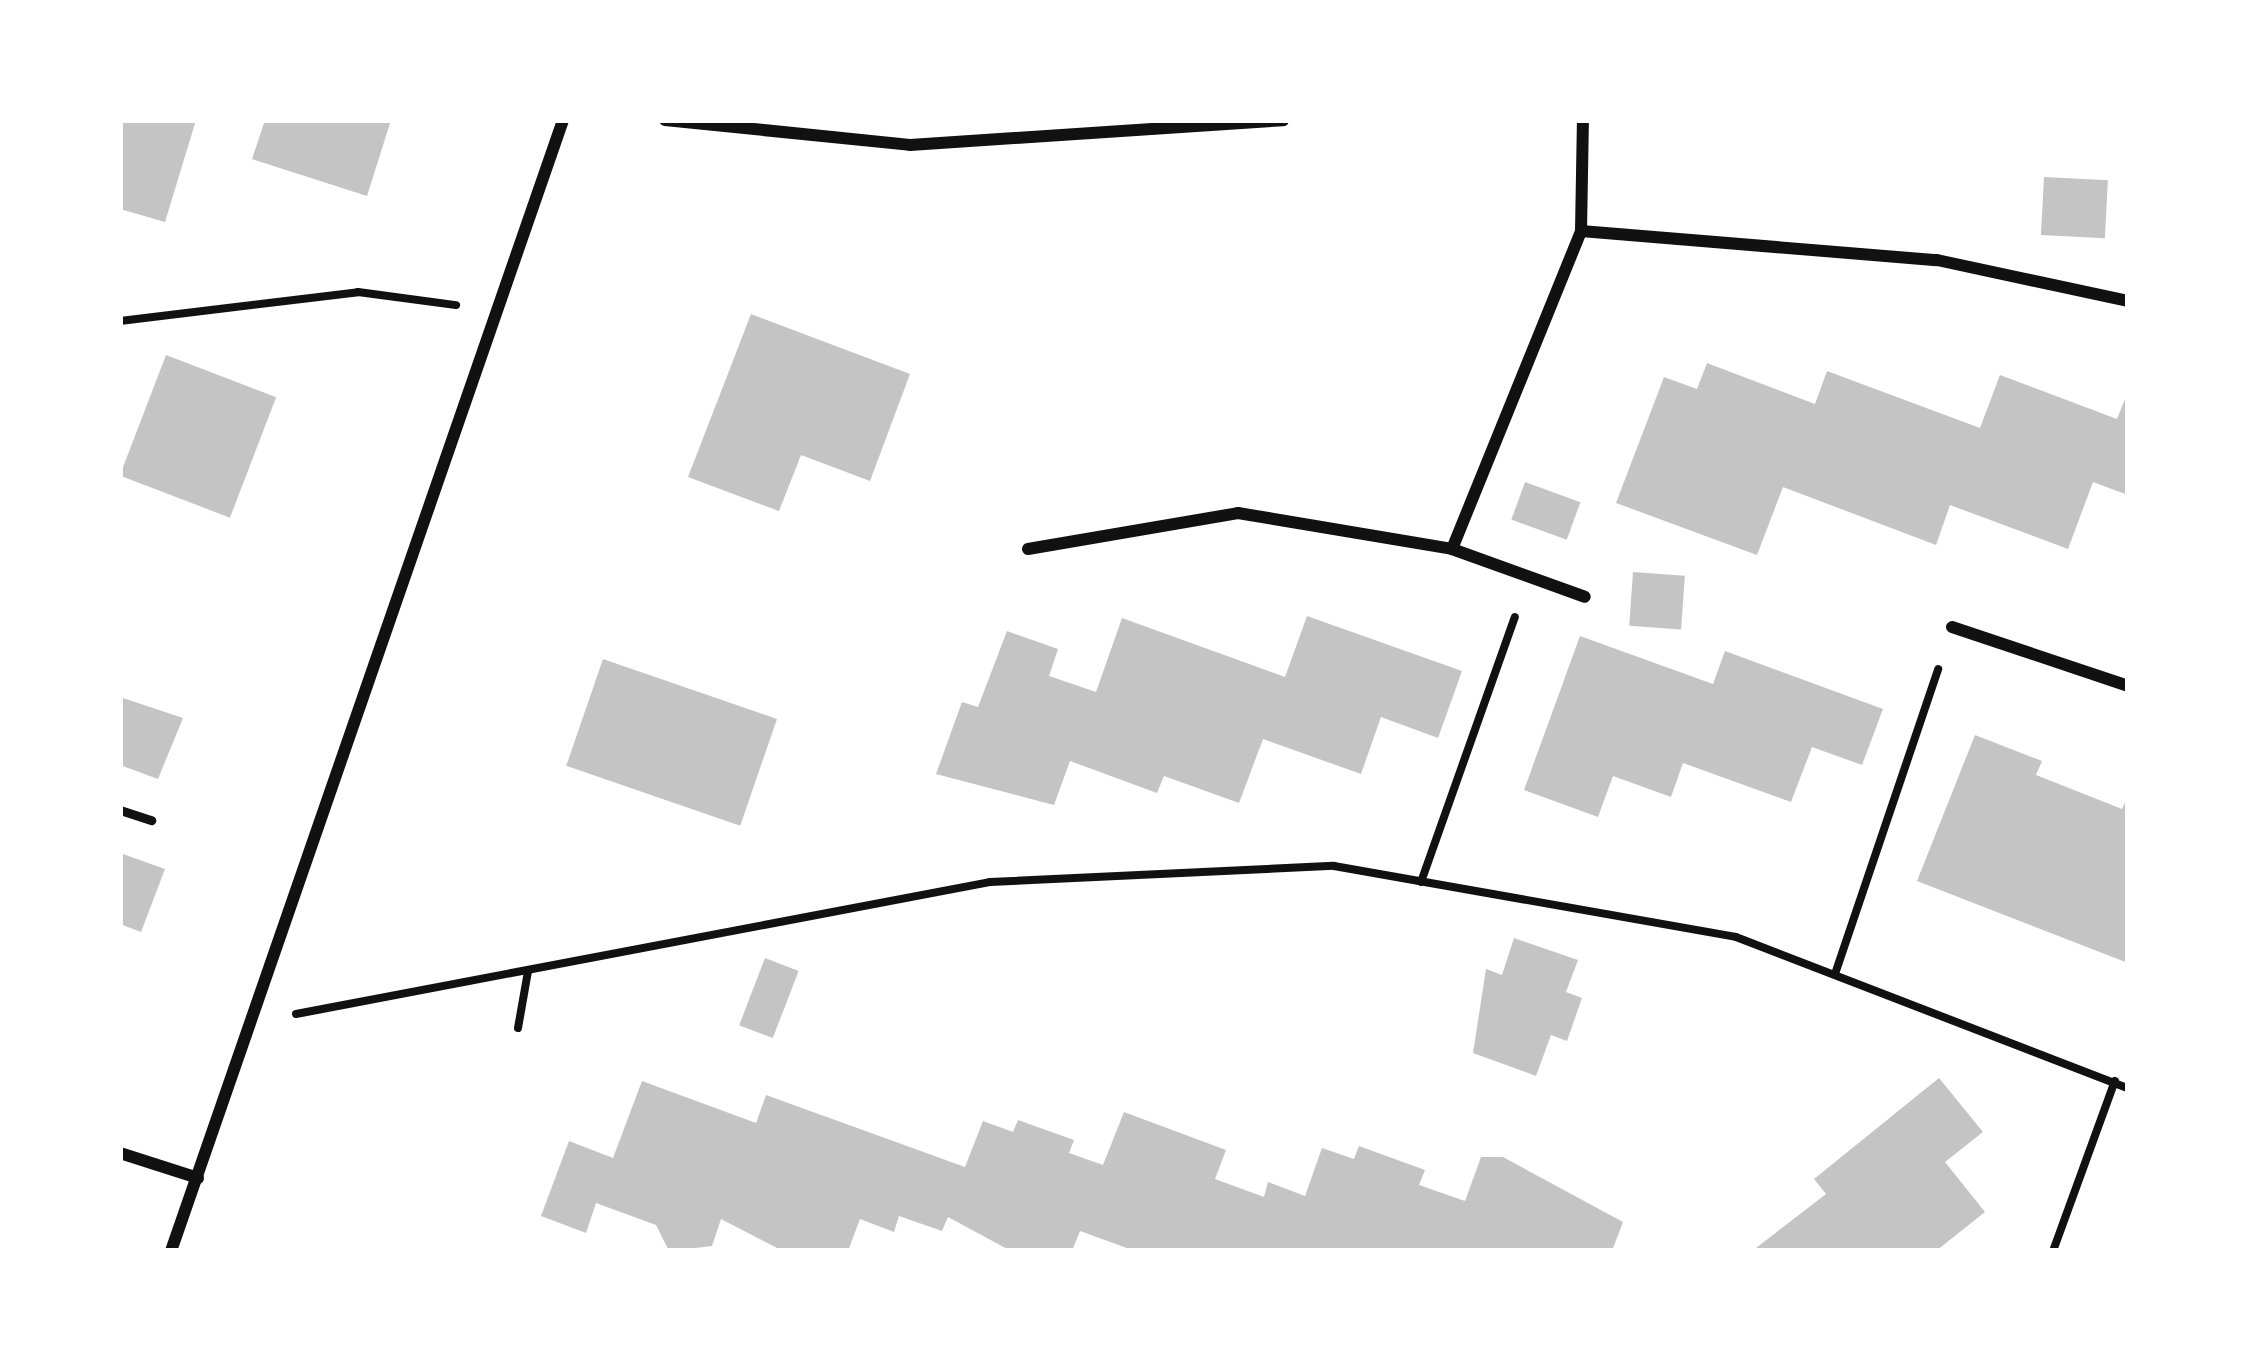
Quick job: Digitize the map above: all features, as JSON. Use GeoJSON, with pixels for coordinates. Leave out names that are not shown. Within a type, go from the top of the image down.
{"type":"FeatureCollection","features":[{"type":"Feature","properties":{"kind":"street"},"geometry":{"type":"LineString","coordinates":[[173,1251],[563,120]]}},
{"type":"Feature","properties":{"kind":"street"},"geometry":{"type":"LineString","coordinates":[[665,120],[910,145],[1282,120]]}},
{"type":"Feature","properties":{"kind":"street"},"geometry":{"type":"LineString","coordinates":[[1452,548],[1581,231],[1582,120]]}},
{"type":"Feature","properties":{"kind":"street"},"geometry":{"type":"LineString","coordinates":[[1581,231],[1937,260],[2128,301]]}},
{"type":"Feature","properties":{"kind":"street"},"geometry":{"type":"LineString","coordinates":[[1028,549],[1238,513],[1452,548],[1585,597]]}},
{"type":"Feature","properties":{"kind":"street"},"geometry":{"type":"LineString","coordinates":[[1952,627],[2128,686]]}},
{"type":"Feature","properties":{"kind":"street"},"geometry":{"type":"LineString","coordinates":[[120,1154],[198,1178]]}},
{"type":"Feature","properties":{"kind":"lane"},"geometry":{"type":"LineString","coordinates":[[120,810],[151,820]]}},
{"type":"Feature","properties":{"kind":"path"},"geometry":{"type":"LineString","coordinates":[[120,321],[358,292],[498,315]]}},
{"type":"Feature","properties":{"kind":"path"},"geometry":{"type":"LineString","coordinates":[[1421,882],[1529,579]]}},
{"type":"Feature","properties":{"kind":"path"},"geometry":{"type":"LineString","coordinates":[[1835,974],[1952,627]]}},
{"type":"Feature","properties":{"kind":"path"},"geometry":{"type":"LineString","coordinates":[[254,1022],[990,882],[1334,866],[1736,937],[2128,1088]]}},
{"type":"Feature","properties":{"kind":"path"},"geometry":{"type":"LineString","coordinates":[[518,1028],[528,971]]}},
{"type":"Feature","properties":{"kind":"path"},"geometry":{"type":"LineString","coordinates":[[2053,1251],[2115,1081]]}},
{"type":"Feature","properties":{"kind":"building"},"geometry":{"type":"Polygon","coordinates":[[[120,120],[196,120],[165,222],[120,209],[120,120]]]}},
{"type":"Feature","properties":{"kind":"building"},"geometry":{"type":"Polygon","coordinates":[[[265,120],[391,120],[367,196],[252,159],[265,120]]]}},
{"type":"Feature","properties":{"kind":"building"},"geometry":{"type":"Polygon","coordinates":[[[2044,177],[2108,180],[2105,238],[2041,235],[2044,177]]]}},
{"type":"Feature","properties":{"kind":"building"},"geometry":{"type":"Polygon","coordinates":[[[751,314],[910,374],[870,481],[801,455],[779,511],[688,477],[751,314]]]}},
{"type":"Feature","properties":{"kind":"building"},"geometry":{"type":"Polygon","coordinates":[[[166,355],[276,397],[230,518],[120,476],[166,355]]]}},
{"type":"Feature","properties":{"kind":"building"},"geometry":{"type":"Polygon","coordinates":[[[1707,363],[1815,404],[1827,371],[1980,428],[2000,375],[2117,419],[2125,399],[2128,495],[2093,482],[2068,549],[1950,505],[1936,545],[1783,487],[1757,555],[1616,503],[1664,377],[1697,389],[1707,363]]]}},
{"type":"Feature","properties":{"kind":"building"},"geometry":{"type":"Polygon","coordinates":[[[1525,482],[1580,502],[1567,540],[1511,520],[1525,482]]]}},
{"type":"Feature","properties":{"kind":"building"},"geometry":{"type":"Polygon","coordinates":[[[1633,572],[1685,576],[1681,629],[1629,626],[1633,572]]]}},
{"type":"Feature","properties":{"kind":"building"},"geometry":{"type":"Polygon","coordinates":[[[1307,616],[1462,671],[1438,738],[1381,717],[1361,774],[1263,739],[1239,803],[1164,776],[1157,793],[1070,761],[1054,805],[936,774],[962,702],[978,707],[1007,631],[1058,649],[1049,676],[1096,692],[1122,618],[1285,677],[1307,616]]]}},
{"type":"Feature","properties":{"kind":"building"},"geometry":{"type":"Polygon","coordinates":[[[1580,636],[1713,684],[1725,651],[1883,709],[1862,765],[1812,747],[1791,802],[1683,763],[1671,797],[1613,776],[1598,817],[1524,790],[1580,636]]]}},
{"type":"Feature","properties":{"kind":"building"},"geometry":{"type":"Polygon","coordinates":[[[603,659],[777,719],[740,826],[566,766],[603,659]]]}},
{"type":"Feature","properties":{"kind":"building"},"geometry":{"type":"Polygon","coordinates":[[[120,697],[183,718],[158,779],[120,765],[120,697]]]}},
{"type":"Feature","properties":{"kind":"building"},"geometry":{"type":"Polygon","coordinates":[[[1975,735],[2042,761],[2036,775],[2122,809],[2128,796],[2128,963],[1917,881],[1975,735]]]}},
{"type":"Feature","properties":{"kind":"building"},"geometry":{"type":"Polygon","coordinates":[[[120,853],[165,869],[141,932],[120,924],[120,853]]]}},
{"type":"Feature","properties":{"kind":"building"},"geometry":{"type":"Polygon","coordinates":[[[1514,938],[1578,960],[1566,992],[1582,998],[1567,1041],[1551,1035],[1536,1076],[1473,1053],[1486,969],[1502,975],[1514,938]]]}},
{"type":"Feature","properties":{"kind":"building"},"geometry":{"type":"Polygon","coordinates":[[[765,958],[799,971],[773,1038],[739,1025],[765,958]]]}},
{"type":"Feature","properties":{"kind":"building"},"geometry":{"type":"Polygon","coordinates":[[[1939,1078],[1983,1132],[1945,1162],[1985,1212],[1936,1251],[1752,1251],[1826,1194],[1814,1179],[1939,1078]]]}},
{"type":"Feature","properties":{"kind":"building"},"geometry":{"type":"Polygon","coordinates":[[[642,1081],[756,1123],[766,1095],[965,1167],[983,1121],[1013,1132],[1018,1120],[1074,1140],[1069,1153],[1103,1165],[1124,1112],[1226,1150],[1215,1179],[1264,1197],[1268,1182],[1305,1196],[1322,1148],[1354,1159],[1359,1146],[1425,1170],[1419,1185],[1465,1201],[1481,1157],[1503,1157],[1623,1222],[1612,1251],[1135,1251],[1080,1231],[1072,1251],[1011,1251],[948,1217],[942,1231],[899,1216],[894,1232],[860,1219],[848,1251],[783,1251],[721,1219],[712,1246],[669,1251],[656,1225],[596,1203],[586,1233],[541,1216],[569,1141],[613,1158],[642,1081]]]}}]}
